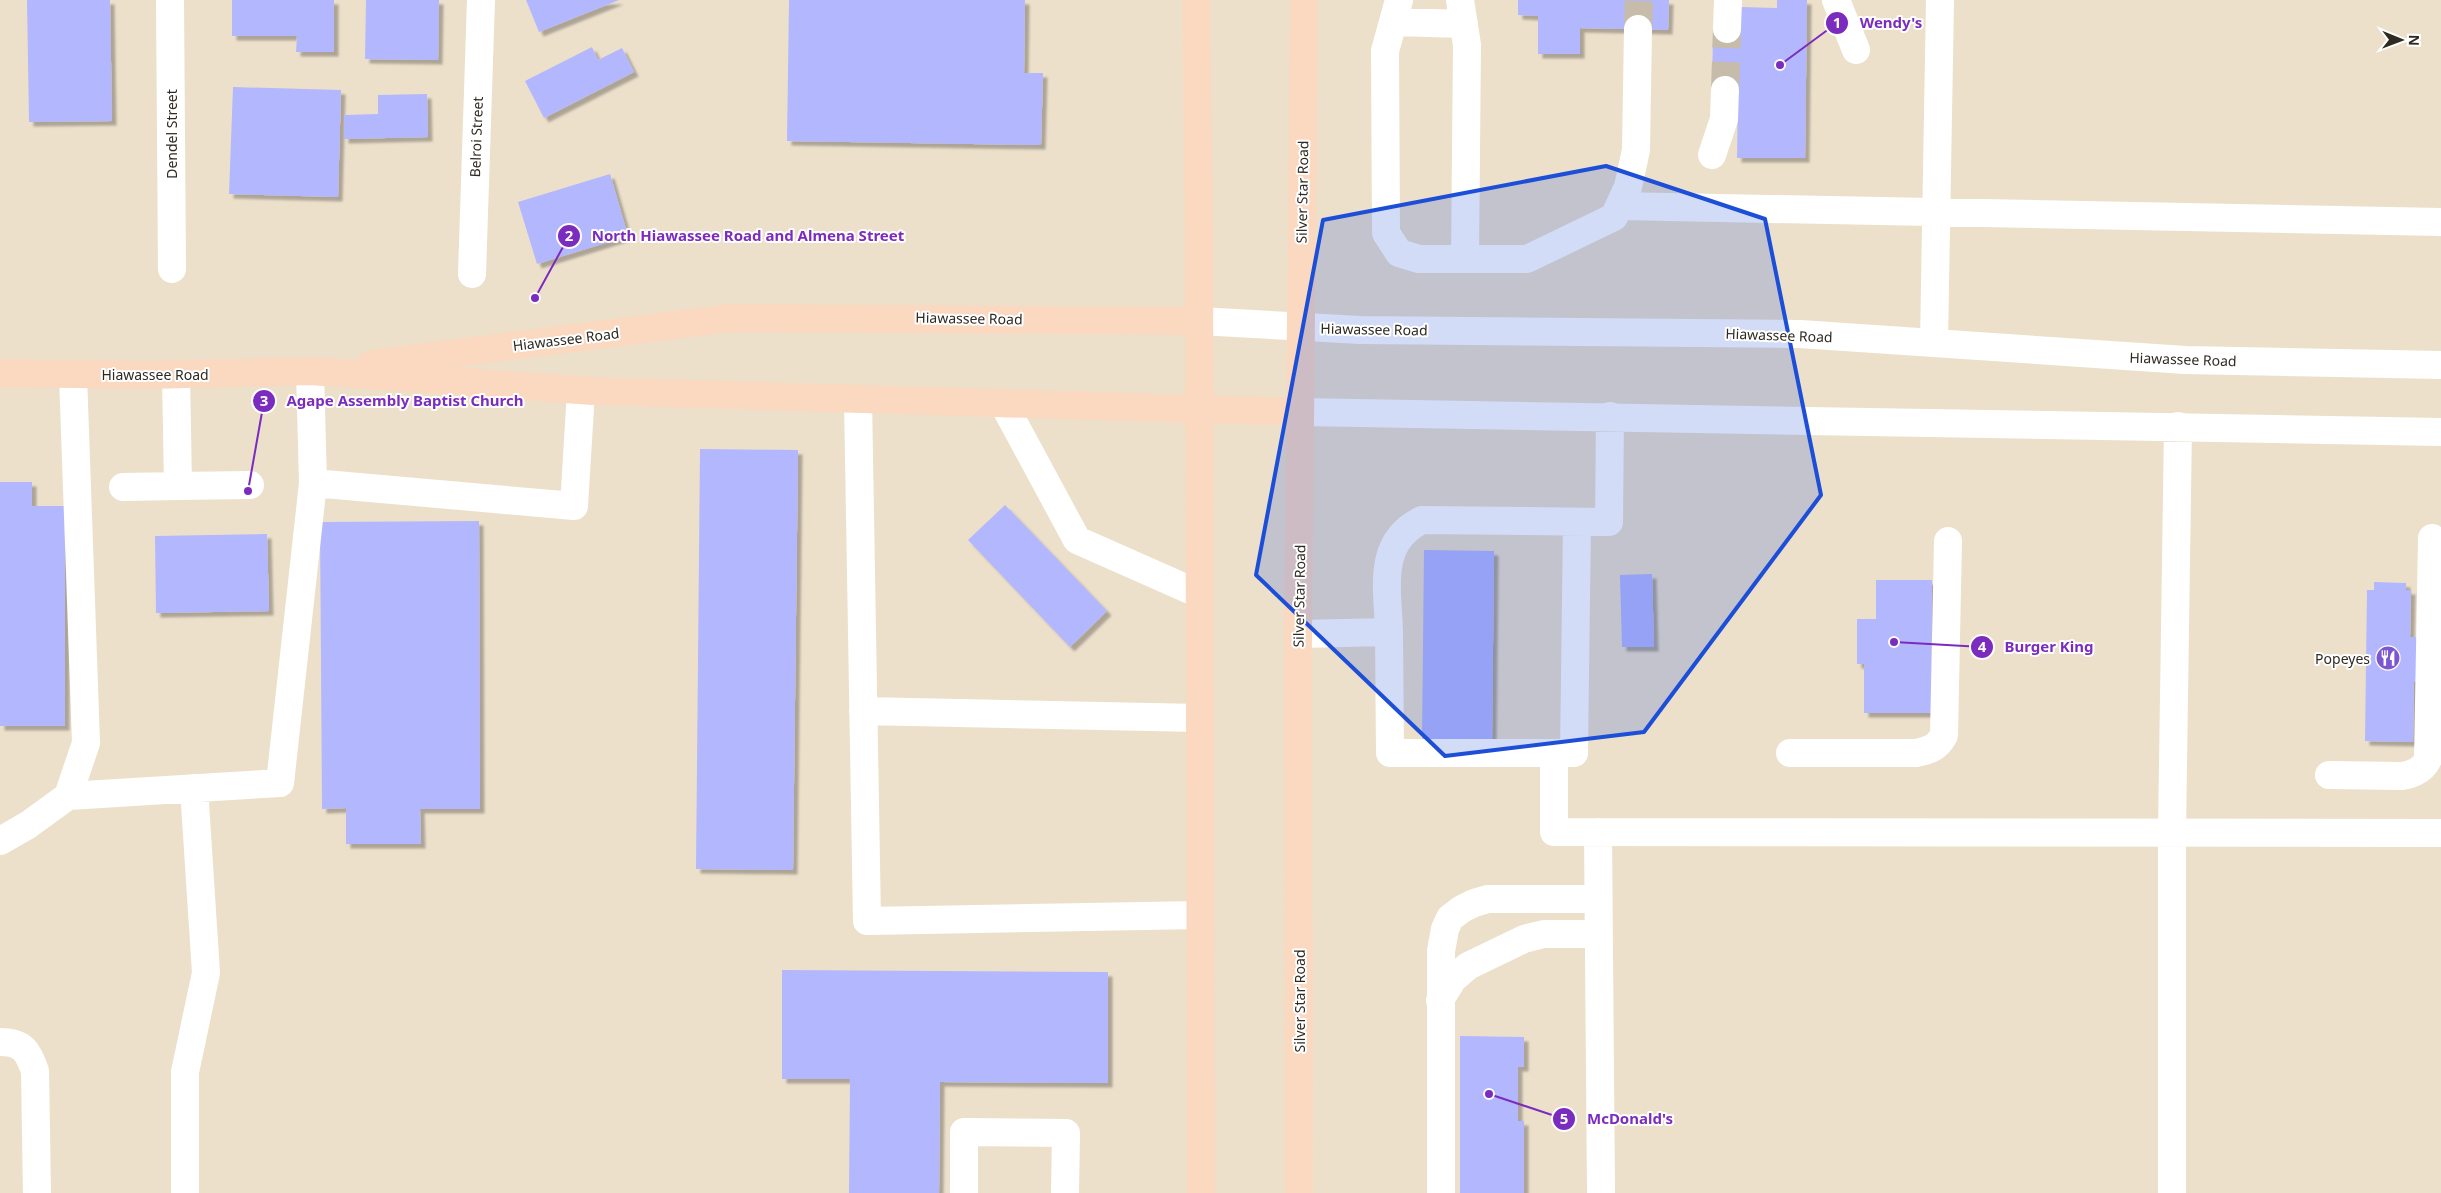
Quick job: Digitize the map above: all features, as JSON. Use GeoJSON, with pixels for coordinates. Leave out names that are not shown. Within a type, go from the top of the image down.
{"type":"FeatureCollection","features":[{"type":"Feature","properties":{"kind":"main road"},"geometry":{"type":"LineString","coordinates":[[1196,0],[1199,321],[1201,1193]]}},
{"type":"Feature","properties":{"kind":"main road","name":"Silver Star Road"},"geometry":{"type":"LineString","coordinates":[[1299,1193],[1298,634],[1304,0]]}},
{"type":"Feature","properties":{"kind":"main road","name":"Hiawassee Road"},"geometry":{"type":"LineString","coordinates":[[0,373],[176,375],[310,371],[730,318],[895,317],[1199,321]]}},
{"type":"Feature","properties":{"kind":"main road","name":"Hiawassee Road"},"geometry":{"type":"LineString","coordinates":[[310,371],[581,391],[1300,412]]}},
{"type":"Feature","properties":{"kind":"street","name":"Dendel Street"},"geometry":{"type":"LineString","coordinates":[[170,0],[172,269]]}},
{"type":"Feature","properties":{"kind":"street","name":"Belroi Street"},"geometry":{"type":"LineString","coordinates":[[472,274],[481,0]]}},
{"type":"Feature","properties":{"kind":"street"},"geometry":{"type":"LineString","coordinates":[[1727,29],[1728,0]]}},
{"type":"Feature","properties":{"kind":"street"},"geometry":{"type":"LineString","coordinates":[[1836,0],[1856,50]]}},
{"type":"Feature","properties":{"kind":"street"},"geometry":{"type":"LineString","coordinates":[[1934,343],[1940,0]]}},
{"type":"Feature","properties":{"kind":"street"},"geometry":{"type":"LineString","coordinates":[[1465,259],[1467,45],[1462,12],[1396,11],[1385,51],[1386,233],[1399,253],[1419,258],[1465,259],[1527,259],[1614,217],[1628,187],[1636,150],[1638,29]]}},
{"type":"Feature","properties":{"kind":"street"},"geometry":{"type":"LineString","coordinates":[[1712,155],[1724,119],[1725,90]]}},
{"type":"Feature","properties":{"kind":"street"},"geometry":{"type":"LineString","coordinates":[[1619,206],[2441,222]]}},
{"type":"Feature","properties":{"kind":"street","name":"Hiawassee Road"},"geometry":{"type":"LineString","coordinates":[[1199,321],[1300,328],[1800,334],[2185,360],[2441,365]]}},
{"type":"Feature","properties":{"kind":"street"},"geometry":{"type":"LineString","coordinates":[[0,841],[28,825],[68,796],[280,783],[313,483],[310,371]]}},
{"type":"Feature","properties":{"kind":"street"},"geometry":{"type":"LineString","coordinates":[[68,796],[86,743],[73,374]]}},
{"type":"Feature","properties":{"kind":"street"},"geometry":{"type":"LineString","coordinates":[[176,375],[178,486]]}},
{"type":"Feature","properties":{"kind":"street"},"geometry":{"type":"LineString","coordinates":[[313,483],[574,506],[581,391]]}},
{"type":"Feature","properties":{"kind":"street"},"geometry":{"type":"LineString","coordinates":[[858,399],[867,921],[1200,915]]}},
{"type":"Feature","properties":{"kind":"street"},"geometry":{"type":"LineString","coordinates":[[1003,403],[1077,540],[1199,594]]}},
{"type":"Feature","properties":{"kind":"street","name":"Hiawassee Road"},"geometry":{"type":"LineString","coordinates":[[1300,412],[2441,432]]}},
{"type":"Feature","properties":{"kind":"street"},"geometry":{"type":"LineString","coordinates":[[1577,522],[1574,753],[1390,753],[1388,561],[1397,538],[1410,526],[1422,520],[1609,522],[1610,416]]}},
{"type":"Feature","properties":{"kind":"street"},"geometry":{"type":"LineString","coordinates":[[2172,1193],[2172,832],[2178,426]]}},
{"type":"Feature","properties":{"kind":"street"},"geometry":{"type":"LineString","coordinates":[[123,487],[250,485]]}},
{"type":"Feature","properties":{"kind":"street"},"geometry":{"type":"LineString","coordinates":[[2329,775],[2411,775],[2420,770],[2428,759],[2432,538]]}},
{"type":"Feature","properties":{"kind":"street"},"geometry":{"type":"LineString","coordinates":[[1790,753],[1916,753],[1932,750],[1939,744],[1944,735],[1948,541]]}},
{"type":"Feature","properties":{"kind":"street"},"geometry":{"type":"LineString","coordinates":[[1298,634],[1389,632]]}},
{"type":"Feature","properties":{"kind":"street"},"geometry":{"type":"LineString","coordinates":[[863,711],[1199,718]]}},
{"type":"Feature","properties":{"kind":"street"},"geometry":{"type":"LineString","coordinates":[[1554,753],[1554,832],[2441,833]]}},
{"type":"Feature","properties":{"kind":"street"},"geometry":{"type":"LineString","coordinates":[[185,1193],[185,1072],[206,973],[194,788]]}},
{"type":"Feature","properties":{"kind":"street"},"geometry":{"type":"LineString","coordinates":[[1598,832],[1600,1193]]}},
{"type":"Feature","properties":{"kind":"street"},"geometry":{"type":"LineString","coordinates":[[1441,1193],[1441,951],[1445,929],[1450,918],[1462,909],[1488,899],[1598,899]]}},
{"type":"Feature","properties":{"kind":"street"},"geometry":{"type":"LineString","coordinates":[[1440,1000],[1453,979],[1468,966],[1524,940],[1544,934],[1598,934]]}},
{"type":"Feature","properties":{"kind":"street"},"geometry":{"type":"LineString","coordinates":[[0,1042],[14,1042],[29,1054],[35,1071],[36,1193]]}},
{"type":"Feature","properties":{"kind":"street"},"geometry":{"type":"LineString","coordinates":[[964,1193],[964,1132],[973,1132],[1066,1133],[1065,1193]]}},
{"type":"Feature","properties":{"kind":"highlighted area"},"geometry":{"type":"Polygon","coordinates":[[[1606,166],[1765,219],[1821,495],[1644,732],[1445,756],[1256,575],[1323,220],[1606,166]]]}},
{"type":"Feature","properties":{"kind":"building"},"geometry":{"type":"Polygon","coordinates":[[[27,0],[110,0],[112,121],[29,122],[27,0]]]}},
{"type":"Feature","properties":{"kind":"building"},"geometry":{"type":"Polygon","coordinates":[[[232,0],[334,0],[334,52],[296,52],[297,36],[232,36],[232,0]]]}},
{"type":"Feature","properties":{"kind":"building"},"geometry":{"type":"Polygon","coordinates":[[[366,0],[439,0],[438,60],[365,59],[366,0]]]}},
{"type":"Feature","properties":{"kind":"building"},"geometry":{"type":"Polygon","coordinates":[[[526,0],[619,0],[539,32],[526,0]]]}},
{"type":"Feature","properties":{"kind":"building"},"geometry":{"type":"Polygon","coordinates":[[[789,0],[1025,0],[1024,73],[1043,73],[1041,145],[787,141],[789,0]]]}},
{"type":"Feature","properties":{"kind":"building"},"geometry":{"type":"Polygon","coordinates":[[[1518,0],[1669,0],[1668,30],[1580,28],[1580,54],[1538,54],[1538,16],[1518,15],[1518,0]]]}},
{"type":"Feature","properties":{"kind":"building"},"geometry":{"type":"Polygon","coordinates":[[[1777,0],[1807,0],[1805,158],[1737,158],[1738,90],[1712,90],[1713,29],[1727,29],[1741,7],[1777,8],[1777,0]]]}},
{"type":"Feature","properties":{"kind":"building"},"geometry":{"type":"Polygon","coordinates":[[[592,47],[598,60],[622,48],[634,72],[544,118],[525,81],[592,47]]]}},
{"type":"Feature","properties":{"kind":"building"},"geometry":{"type":"Polygon","coordinates":[[[233,87],[341,90],[338,197],[229,194],[233,87]]]}},
{"type":"Feature","properties":{"kind":"building"},"geometry":{"type":"Polygon","coordinates":[[[427,94],[428,137],[344,139],[344,115],[378,114],[378,95],[427,94]]]}},
{"type":"Feature","properties":{"kind":"building"},"geometry":{"type":"Polygon","coordinates":[[[610,174],[628,236],[537,264],[518,202],[610,174]]]}},
{"type":"Feature","properties":{"kind":"building"},"geometry":{"type":"Polygon","coordinates":[[[700,449],[798,450],[793,870],[696,869],[700,449]]]}},
{"type":"Feature","properties":{"kind":"building"},"geometry":{"type":"Polygon","coordinates":[[[0,482],[32,482],[32,506],[65,506],[65,726],[0,726],[0,482]]]}},
{"type":"Feature","properties":{"kind":"building"},"geometry":{"type":"Polygon","coordinates":[[[1005,505],[1107,611],[1070,647],[968,540],[1005,505]]]}},
{"type":"Feature","properties":{"kind":"building"},"geometry":{"type":"Polygon","coordinates":[[[479,521],[480,809],[420,809],[421,844],[346,844],[346,808],[322,809],[320,522],[479,521]]]}},
{"type":"Feature","properties":{"kind":"building"},"geometry":{"type":"Polygon","coordinates":[[[267,534],[269,611],[156,613],[155,536],[267,534]]]}},
{"type":"Feature","properties":{"kind":"building"},"geometry":{"type":"Polygon","coordinates":[[[1424,550],[1494,551],[1492,740],[1422,740],[1424,550]]]}},
{"type":"Feature","properties":{"kind":"building"},"geometry":{"type":"Polygon","coordinates":[[[1652,574],[1654,647],[1622,647],[1620,575],[1652,574]]]}},
{"type":"Feature","properties":{"kind":"building"},"geometry":{"type":"Polygon","coordinates":[[[1876,580],[1932,580],[1931,713],[1864,713],[1864,664],[1857,664],[1857,619],[1876,619],[1876,580]]]}},
{"type":"Feature","properties":{"kind":"building"},"geometry":{"type":"Polygon","coordinates":[[[2374,582],[2406,583],[2406,590],[2411,590],[2410,637],[2421,637],[2420,682],[2414,682],[2413,742],[2365,741],[2367,590],[2374,590],[2374,582]]]}},
{"type":"Feature","properties":{"kind":"building"},"geometry":{"type":"Polygon","coordinates":[[[782,970],[1108,972],[1108,1083],[940,1082],[939,1193],[849,1193],[850,1079],[782,1079],[782,970]]]}},
{"type":"Feature","properties":{"kind":"building"},"geometry":{"type":"Polygon","coordinates":[[[1460,1036],[1524,1037],[1524,1067],[1518,1067],[1518,1121],[1524,1121],[1524,1193],[1460,1193],[1460,1036]]]}},
{"type":"Feature","properties":{"kind":"tunnel"},"geometry":{"type":"LineString","coordinates":[[1638,29],[1639,0]]}},
{"type":"Feature","properties":{"kind":"tunnel"},"geometry":{"type":"LineString","coordinates":[[1725,90],[1727,29]]}},
{"type":"Feature","properties":{"kind":"place","name":"Wendy's"},"geometry":{"type":"Point","coordinates":[1780,65]}},
{"type":"Feature","properties":{"kind":"place","name":"North Hiawassee Road and Almena Street"},"geometry":{"type":"Point","coordinates":[535,298]}},
{"type":"Feature","properties":{"kind":"place","name":"Agape Assembly Baptist Church"},"geometry":{"type":"Point","coordinates":[248,491]}},
{"type":"Feature","properties":{"kind":"place","name":"Burger King"},"geometry":{"type":"Point","coordinates":[1894,642]}},
{"type":"Feature","properties":{"kind":"place","name":"Popeyes"},"geometry":{"type":"Point","coordinates":[2388,658]}},
{"type":"Feature","properties":{"kind":"place","name":"McDonald's"},"geometry":{"type":"Point","coordinates":[1489,1094]}}]}
